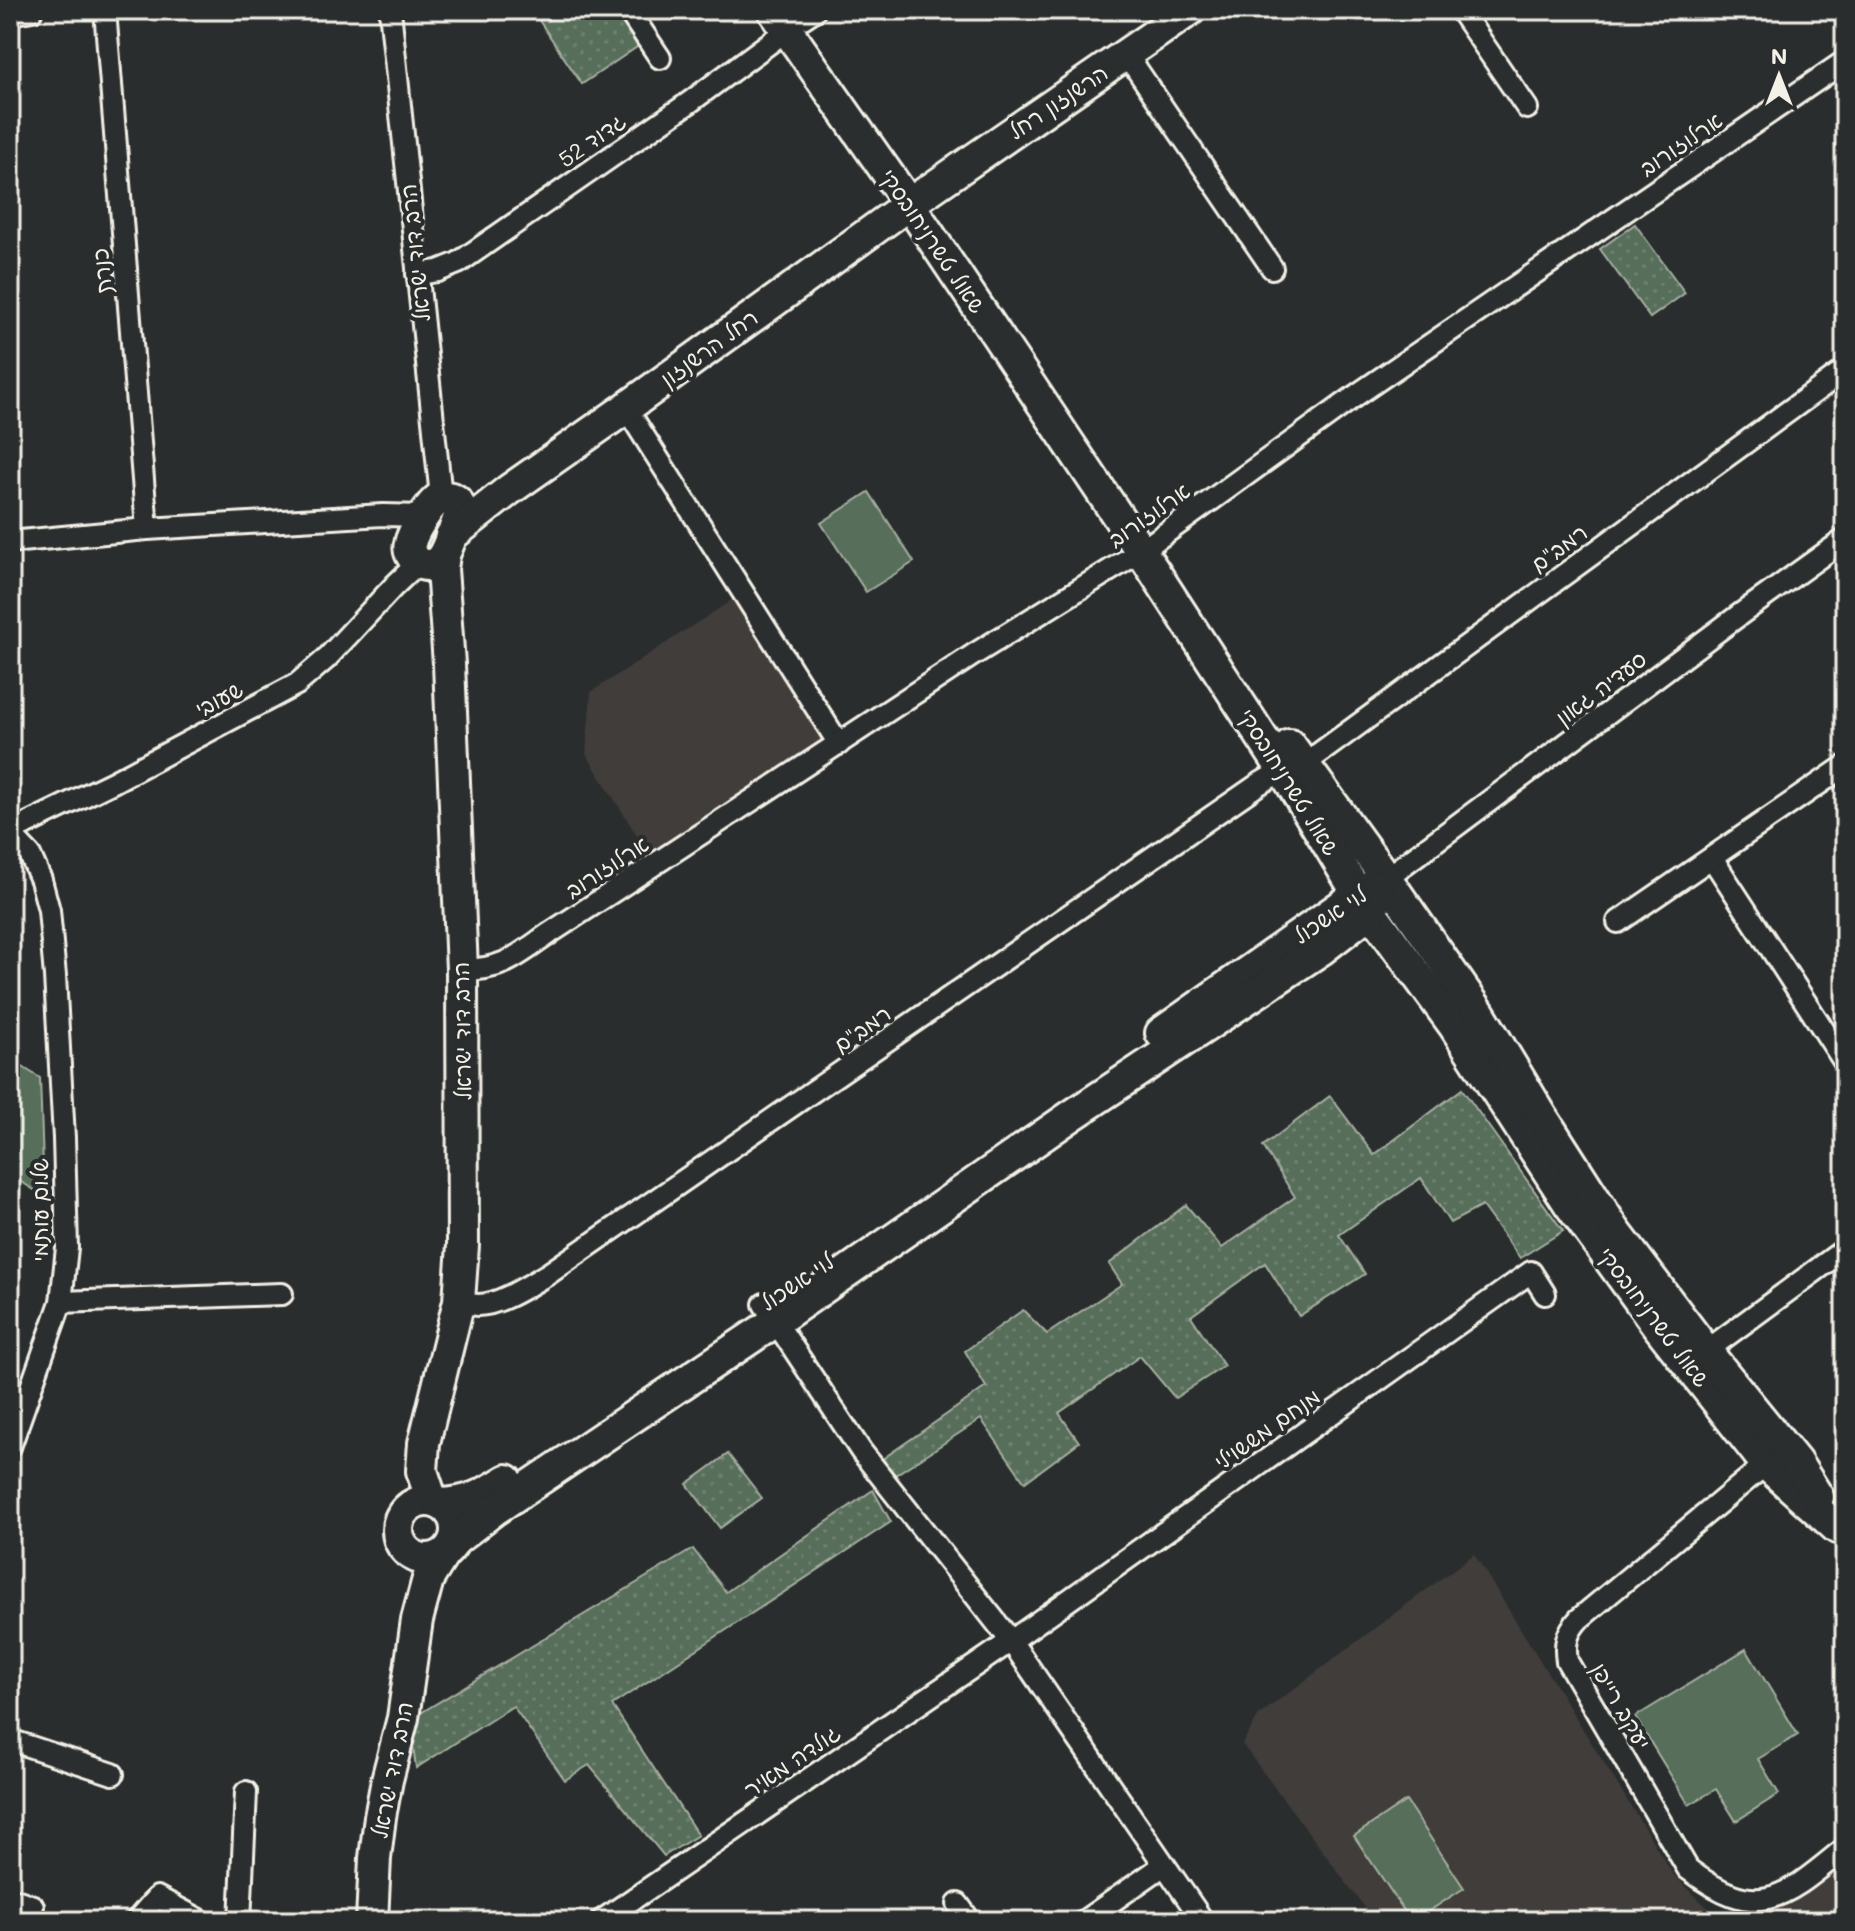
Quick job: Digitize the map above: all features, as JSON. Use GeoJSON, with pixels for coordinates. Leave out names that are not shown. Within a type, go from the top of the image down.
{"type":"FeatureCollection","features":[{"type":"Feature","properties":{"kind":"street"},"geometry":{"type":"LineString","coordinates":[[10,14],[32,10]]}},
{"type":"Feature","properties":{"kind":"street","name":"כנרת"},"geometry":{"type":"LineString","coordinates":[[105,10],[147,529]]}},
{"type":"Feature","properties":{"kind":"street","name":"הרב דוד ישראל"},"geometry":{"type":"LineString","coordinates":[[390,10],[440,504]]}},
{"type":"Feature","properties":{"kind":"street"},"geometry":{"type":"LineString","coordinates":[[628,10],[660,58]]}},
{"type":"Feature","properties":{"kind":"street","name":"הרשנזון רחל"},"geometry":{"type":"LineString","coordinates":[[917,198],[1190,10]]}},
{"type":"Feature","properties":{"kind":"street"},"geometry":{"type":"LineString","coordinates":[[1460,10],[1527,108]]}},
{"type":"Feature","properties":{"kind":"street","name":"גדוד 52"},"geometry":{"type":"LineString","coordinates":[[417,274],[438,271],[458,263],[690,102],[795,16]]}},
{"type":"Feature","properties":{"kind":"street","name":"שאול טשרניחובסקי"},"geometry":{"type":"LineString","coordinates":[[795,16],[1149,546],[1293,768],[1365,902],[1455,1027],[1592,1236],[1766,1464],[1841,1534]]}},
{"type":"Feature","properties":{"kind":"street"},"geometry":{"type":"LineString","coordinates":[[1127,55],[1272,268]]}},
{"type":"Feature","properties":{"kind":"street","name":"ארלוזורוב"},"geometry":{"type":"LineString","coordinates":[[462,970],[480,970],[509,963],[973,655],[1149,546],[1358,394],[1845,61]]}},
{"type":"Feature","properties":{"kind":"street","name":"רחל הרשנזון"},"geometry":{"type":"LineString","coordinates":[[438,551],[509,490],[917,198]]}},
{"type":"Feature","properties":{"kind":"street","name":"רמב\"ם"},"geometry":{"type":"LineString","coordinates":[[459,1301],[478,1305],[498,1300],[548,1274],[1259,784],[1293,768],[1845,370]]}},
{"type":"Feature","properties":{"kind":"street"},"geometry":{"type":"LineString","coordinates":[[626,408],[839,744]]}},
{"type":"Feature","properties":{"kind":"street"},"geometry":{"type":"LineString","coordinates":[[10,542],[147,529],[383,515],[509,490]]}},
{"type":"Feature","properties":{"kind":"street"},"geometry":{"type":"LineString","coordinates":[[440,504],[459,504],[460,514],[438,551],[411,554],[410,543],[440,504]]}},
{"type":"Feature","properties":{"kind":"street","name":"סעדיה גאון"},"geometry":{"type":"LineString","coordinates":[[1386,878],[1845,539]]}},
{"type":"Feature","properties":{"kind":"street","name":"הרב דוד ישראל"},"geometry":{"type":"LineString","coordinates":[[436,1503],[422,1471],[424,1443],[459,1301],[463,1245],[462,970],[450,679],[438,551]]}},
{"type":"Feature","properties":{"kind":"street","name":"שעובי"},"geometry":{"type":"LineString","coordinates":[[10,833],[297,684],[326,659],[401,579],[438,551]]}},
{"type":"Feature","properties":{"kind":"street"},"geometry":{"type":"LineString","coordinates":[[1618,922],[1845,766]]}},
{"type":"Feature","properties":{"kind":"street","name":"שאול טשרניחובסקי"},"geometry":{"type":"LineString","coordinates":[[1293,768],[1386,878],[1493,1032],[1607,1219],[1706,1351],[1796,1462],[1841,1534]]}},
{"type":"Feature","properties":{"kind":"street","name":"שלום עותמי"},"geometry":{"type":"LineString","coordinates":[[10,833],[30,855],[49,910],[64,1138],[67,1248],[61,1302],[10,1447]]}},
{"type":"Feature","properties":{"kind":"street"},"geometry":{"type":"LineString","coordinates":[[1712,858],[1845,1063]]}},
{"type":"Feature","properties":{"kind":"street","name":"לוי אשכול"},"geometry":{"type":"LineString","coordinates":[[436,1503],[465,1502],[491,1490],[770,1313],[1071,1116],[1322,949],[1386,878]]}},
{"type":"Feature","properties":{"kind":"street","name":"לוי אשכול"},"geometry":{"type":"LineString","coordinates":[[449,1548],[507,1501],[1031,1123],[1365,902]]}},
{"type":"Feature","properties":{"kind":"street"},"geometry":{"type":"LineString","coordinates":[[1322,949],[1351,939],[1392,939]]}},
{"type":"Feature","properties":{"kind":"street"},"geometry":{"type":"LineString","coordinates":[[1706,1351],[1845,1249]]}},
{"type":"Feature","properties":{"kind":"street","name":"מנחם מששוילי"},"geometry":{"type":"LineString","coordinates":[[1011,1641],[1531,1272],[1545,1294]]}},
{"type":"Feature","properties":{"kind":"street"},"geometry":{"type":"LineString","coordinates":[[61,1302],[282,1294]]}},
{"type":"Feature","properties":{"kind":"street"},"geometry":{"type":"LineString","coordinates":[[770,1313],[861,1451],[1011,1641],[1203,1921]]}},
{"type":"Feature","properties":{"kind":"street","name":"יעקב רייפן"},"geometry":{"type":"LineString","coordinates":[[1766,1464],[1579,1619],[1566,1640],[1567,1661],[1688,1869],[1706,1883],[1736,1897],[1754,1900],[1769,1898],[1803,1883],[1845,1848]]}},
{"type":"Feature","properties":{"kind":"street"},"geometry":{"type":"LineString","coordinates":[[416,1503],[436,1503],[447,1509],[456,1523],[449,1548],[434,1559],[414,1557],[406,1551],[398,1536],[403,1514],[416,1503]]}},
{"type":"Feature","properties":{"kind":"street","name":"הרב דוד ישראל"},"geometry":{"type":"LineString","coordinates":[[372,1921],[380,1817],[403,1718],[417,1620],[428,1579],[449,1548]]}},
{"type":"Feature","properties":{"kind":"street","name":"הרב דוד ישראל"},"geometry":{"type":"LineString","coordinates":[[406,1551],[417,1620]]}},
{"type":"Feature","properties":{"kind":"street","name":"גולדה מאיר"},"geometry":{"type":"LineString","coordinates":[[601,1921],[1011,1641]]}},
{"type":"Feature","properties":{"kind":"street"},"geometry":{"type":"LineString","coordinates":[[10,1740],[113,1774]]}},
{"type":"Feature","properties":{"kind":"street"},"geometry":{"type":"LineString","coordinates":[[240,1921],[246,1792]]}},
{"type":"Feature","properties":{"kind":"street"},"geometry":{"type":"LineString","coordinates":[[1084,1921],[1164,1865]]}},
{"type":"Feature","properties":{"kind":"street"},"geometry":{"type":"LineString","coordinates":[[136,1921],[157,1897],[202,1921]]}},
{"type":"Feature","properties":{"kind":"street"},"geometry":{"type":"LineString","coordinates":[[10,1898],[33,1906]]}},
{"type":"Feature","properties":{"kind":"street"},"geometry":{"type":"LineString","coordinates":[[958,1904],[970,1921]]}},
{"type":"Feature","properties":{"kind":"shaded area"},"geometry":{"type":"Polygon","coordinates":[[[735,598],[829,740],[651,858],[586,754],[591,692],[735,598]]]}},
{"type":"Feature","properties":{"kind":"shaded area"},"geometry":{"type":"Polygon","coordinates":[[[1474,1554],[1673,1874],[1708,1908],[1739,1919],[1845,1852],[1845,1921],[1375,1921],[1242,1744],[1259,1715],[1474,1554]]]}},
{"type":"Feature","properties":{"kind":"green space"},"geometry":{"type":"Polygon","coordinates":[[[532,10],[621,10],[643,43],[582,84],[532,10]]]}},
{"type":"Feature","properties":{"kind":"green space"},"geometry":{"type":"Polygon","coordinates":[[[1635,224],[1685,293],[1650,318],[1600,249],[1635,224]]]}},
{"type":"Feature","properties":{"kind":"green space"},"geometry":{"type":"Polygon","coordinates":[[[869,492],[914,562],[866,592],[821,523],[869,492]]]}},
{"type":"Feature","properties":{"kind":"green space"},"geometry":{"type":"Polygon","coordinates":[[[10,1059],[40,1078],[44,1196],[10,1175],[10,1059]]]}},
{"type":"Feature","properties":{"kind":"green space"},"geometry":{"type":"Polygon","coordinates":[[[1462,1089],[1563,1231],[1520,1258],[1482,1206],[1450,1223],[1421,1178],[1339,1235],[1365,1274],[1299,1316],[1265,1263],[1191,1316],[1224,1366],[1175,1398],[1140,1356],[1059,1413],[1079,1442],[1025,1482],[981,1419],[895,1475],[881,1460],[986,1387],[965,1351],[1023,1310],[1047,1334],[1122,1284],[1109,1264],[1186,1205],[1222,1248],[1295,1197],[1263,1146],[1330,1096],[1374,1155],[1462,1089]]]}},
{"type":"Feature","properties":{"kind":"green space"},"geometry":{"type":"Polygon","coordinates":[[[728,1454],[762,1498],[720,1528],[687,1484],[728,1454]]]}},
{"type":"Feature","properties":{"kind":"green space"},"geometry":{"type":"Polygon","coordinates":[[[873,1490],[891,1522],[612,1705],[698,1835],[664,1856],[589,1765],[565,1780],[513,1706],[416,1768],[409,1720],[693,1549],[726,1592],[873,1490]]]}},
{"type":"Feature","properties":{"kind":"green space"},"geometry":{"type":"Polygon","coordinates":[[[1746,1649],[1798,1735],[1758,1759],[1779,1794],[1736,1821],[1716,1789],[1689,1805],[1635,1717],[1746,1649]]]}},
{"type":"Feature","properties":{"kind":"green space"},"geometry":{"type":"Polygon","coordinates":[[[1406,1801],[1464,1888],[1414,1921],[1411,1921],[1354,1836],[1406,1801]]]}}]}
